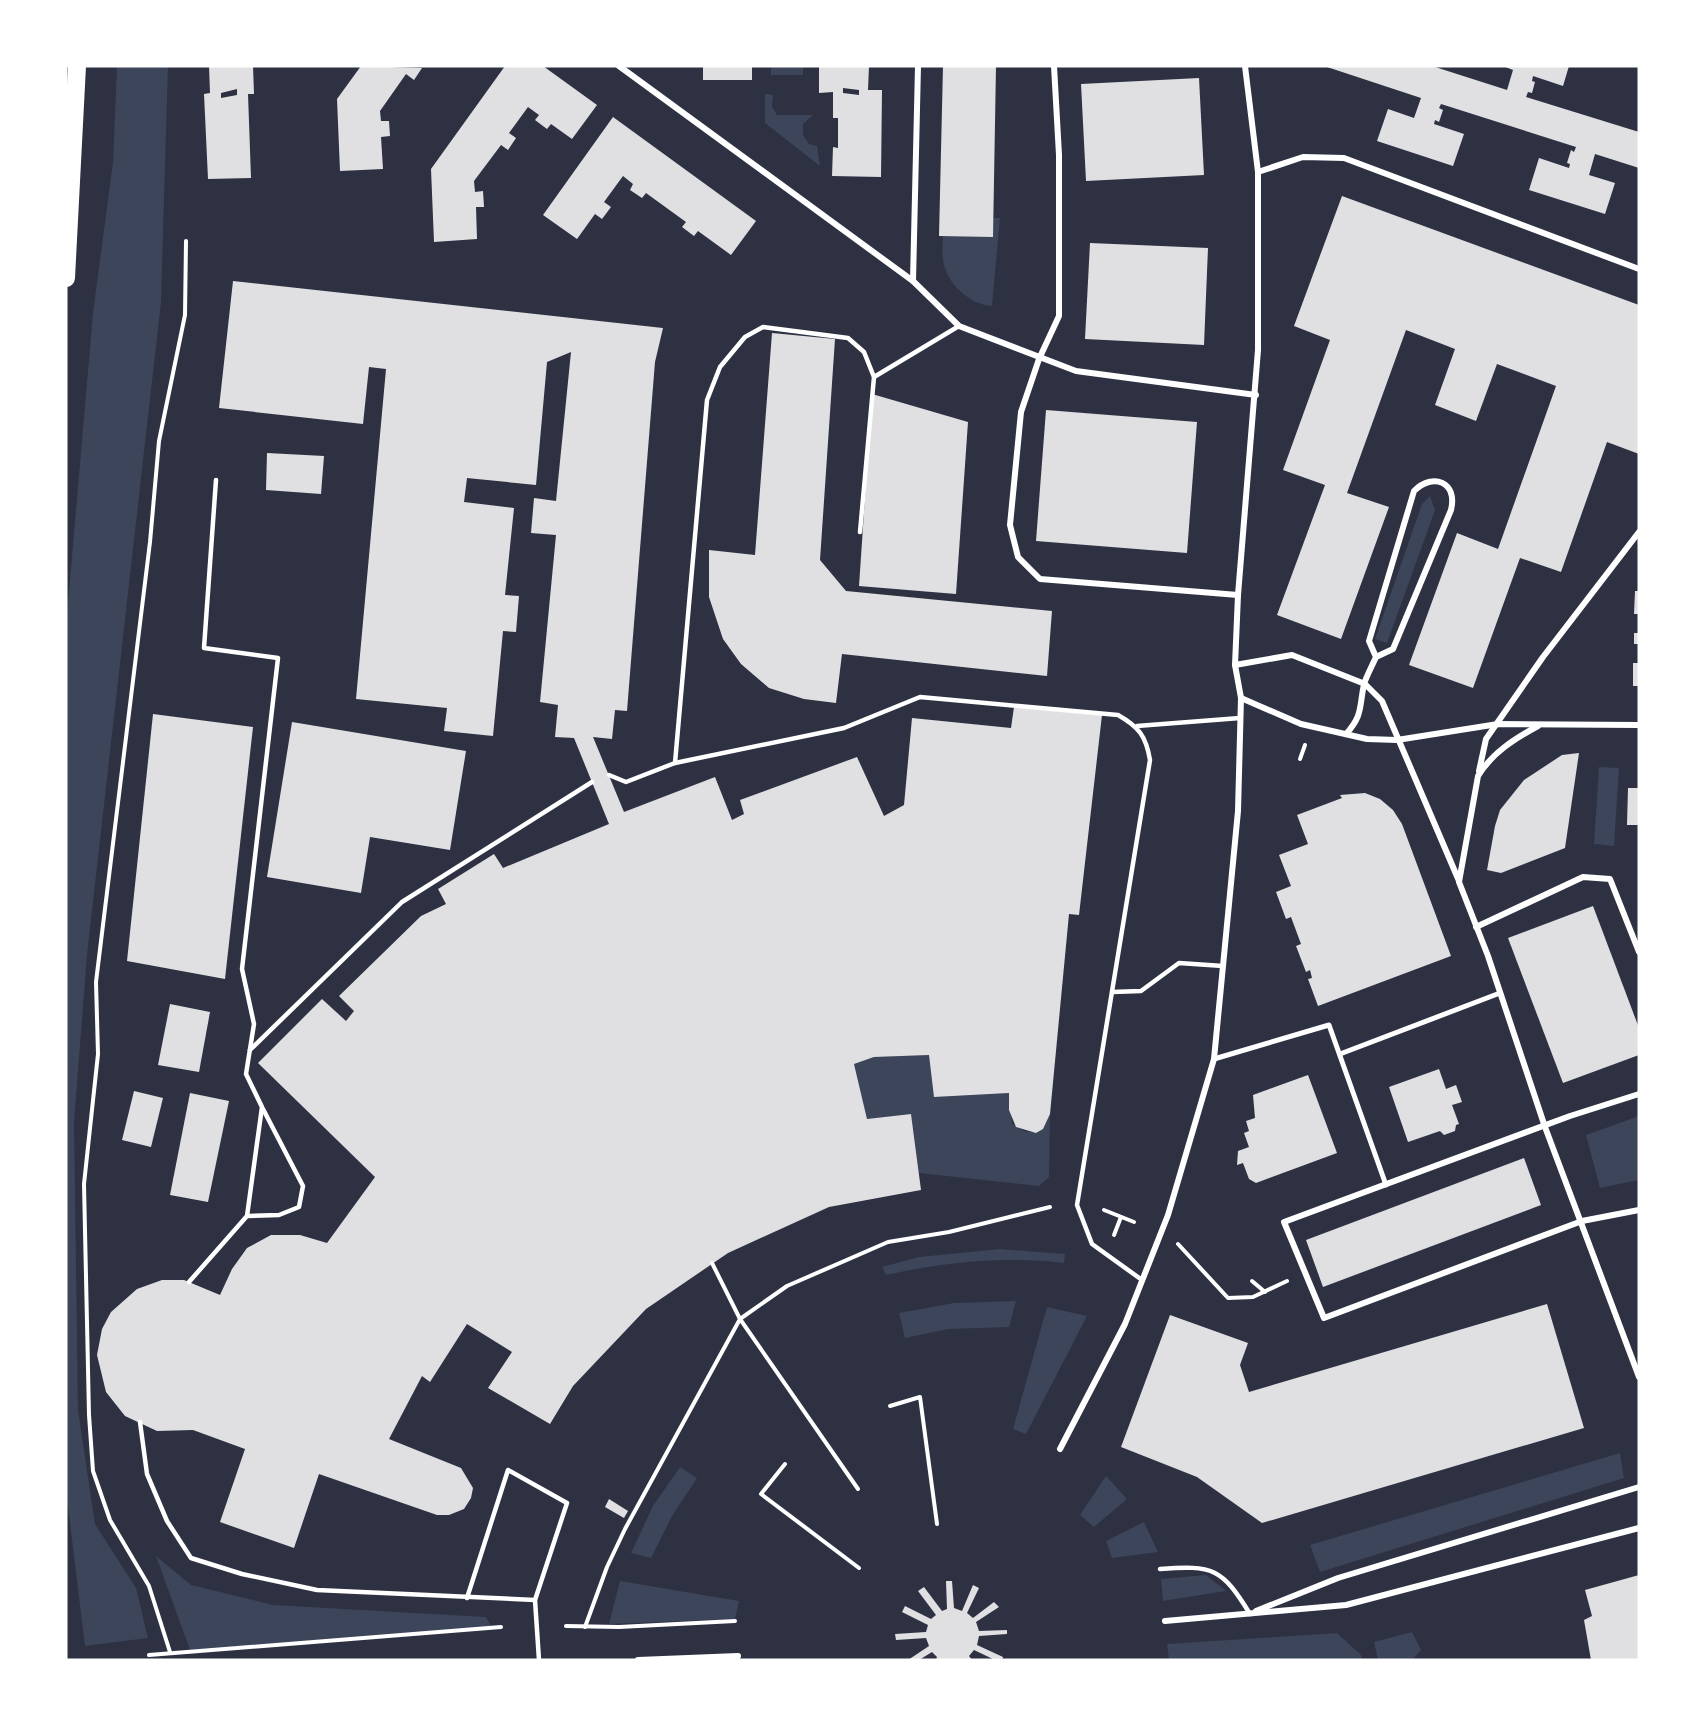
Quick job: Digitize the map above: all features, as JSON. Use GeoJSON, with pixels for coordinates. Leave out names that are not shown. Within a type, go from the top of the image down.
{"type":"FeatureCollection","features":[{"type":"Feature","properties":{"kind":"highway"},"geometry":{"type":"LineString","coordinates":[[66,278],[77,66]]}},
{"type":"Feature","properties":{"kind":"street"},"geometry":{"type":"LineString","coordinates":[[619,66],[913,281],[959,326],[1039,359],[1076,371],[1256,395]]}},
{"type":"Feature","properties":{"kind":"street"},"geometry":{"type":"LineString","coordinates":[[913,281],[918,66]]}},
{"type":"Feature","properties":{"kind":"street"},"geometry":{"type":"LineString","coordinates":[[1054,66],[1059,155],[1059,316],[1039,359],[1021,412],[1010,525],[1018,557],[1040,579],[1238,595]]}},
{"type":"Feature","properties":{"kind":"street"},"geometry":{"type":"LineString","coordinates":[[1060,1449],[1125,1324],[1168,1215],[1214,1059],[1239,811],[1241,698],[1235,665],[1238,595],[1258,350],[1258,172],[1245,66]]}},
{"type":"Feature","properties":{"kind":"street"},"geometry":{"type":"LineString","coordinates":[[1258,172],[1303,157],[1344,158],[1639,269]]}},
{"type":"Feature","properties":{"kind":"street"},"geometry":{"type":"LineString","coordinates":[[1346,734],[1358,721],[1364,704],[1365,684],[1376,657],[1393,649],[1451,510],[1454,500],[1450,490],[1443,483],[1432,480],[1422,483],[1414,491],[1369,641],[1376,657]]}},
{"type":"Feature","properties":{"kind":"street"},"geometry":{"type":"LineString","coordinates":[[1459,882],[1486,739],[1543,657],[1639,532]]}},
{"type":"Feature","properties":{"kind":"street"},"geometry":{"type":"LineString","coordinates":[[1235,665],[1292,655],[1365,684],[1382,701],[1459,882],[1500,993],[1545,1127],[1639,1377]]}},
{"type":"Feature","properties":{"kind":"street"},"geometry":{"type":"LineString","coordinates":[[1241,698],[1301,724],[1366,739],[1397,740],[1498,724],[1538,726],[1639,724]]}},
{"type":"Feature","properties":{"kind":"street"},"geometry":{"type":"LineString","coordinates":[[1478,777],[1487,762],[1515,739],[1538,726]]}},
{"type":"Feature","properties":{"kind":"street"},"geometry":{"type":"LineString","coordinates":[[1476,927],[1583,877],[1610,879],[1639,952]]}},
{"type":"Feature","properties":{"kind":"street"},"geometry":{"type":"LineString","coordinates":[[1340,1054],[1500,993]]}},
{"type":"Feature","properties":{"kind":"street"},"geometry":{"type":"LineString","coordinates":[[1214,1059],[1329,1025],[1386,1185]]}},
{"type":"Feature","properties":{"kind":"street"},"geometry":{"type":"LineString","coordinates":[[1639,1094],[1284,1222],[1324,1318],[1582,1221],[1639,1210]]}},
{"type":"Feature","properties":{"kind":"street"},"geometry":{"type":"LineString","coordinates":[[1250,1614],[1338,1578],[1639,1487]]}},
{"type":"Feature","properties":{"kind":"street"},"geometry":{"type":"LineString","coordinates":[[1165,1621],[1346,1605],[1639,1528]]}},
{"type":"Feature","properties":{"kind":"street"},"geometry":{"type":"LineString","coordinates":[[638,1660],[738,1656]]}},
{"type":"Feature","properties":{"kind":"lane"},"geometry":{"type":"LineString","coordinates":[[874,377],[959,326]]}},
{"type":"Feature","properties":{"kind":"lane"},"geometry":{"type":"LineString","coordinates":[[675,763],[707,400],[720,368],[745,338],[763,327],[848,338],[864,352],[874,377],[860,531]]}},
{"type":"Feature","properties":{"kind":"lane"},"geometry":{"type":"LineString","coordinates":[[216,480],[204,648],[278,658],[242,969],[254,1024],[246,1074],[303,1186],[299,1207],[279,1215],[247,1216]]}},
{"type":"Feature","properties":{"kind":"lane"},"geometry":{"type":"LineString","coordinates":[[609,775],[626,783],[675,763],[844,728],[920,696],[1118,715],[1137,726],[1147,741],[1150,760],[1077,1205],[1092,1244],[1142,1280]]}},
{"type":"Feature","properties":{"kind":"lane"},"geometry":{"type":"LineString","coordinates":[[1137,726],[1240,718]]}},
{"type":"Feature","properties":{"kind":"lane"},"geometry":{"type":"LineString","coordinates":[[250,1050],[402,902],[592,782]]}},
{"type":"Feature","properties":{"kind":"lane"},"geometry":{"type":"LineString","coordinates":[[1112,992],[1141,991],[1179,963],[1223,966]]}},
{"type":"Feature","properties":{"kind":"lane"},"geometry":{"type":"LineString","coordinates":[[189,1282],[247,1216],[262,1107]]}},
{"type":"Feature","properties":{"kind":"lane"},"geometry":{"type":"LineString","coordinates":[[140,1422],[147,1474],[167,1521],[191,1558],[242,1574],[317,1590],[467,1599],[535,1600]]}},
{"type":"Feature","properties":{"kind":"lane"},"geometry":{"type":"LineString","coordinates":[[467,1599],[508,1470],[567,1503],[535,1600],[539,1660]]}},
{"type":"Feature","properties":{"kind":"lane"},"geometry":{"type":"LineString","coordinates":[[1160,1569],[1188,1567],[1211,1571],[1231,1583],[1250,1614]]}},
{"type":"Feature","properties":{"kind":"path"},"geometry":{"type":"LineString","coordinates":[[170,1652],[148,1586],[111,1520],[93,1471],[89,1415],[84,1185],[98,1054],[96,982],[150,542],[159,441],[184,315],[186,241]]}},
{"type":"Feature","properties":{"kind":"path"},"geometry":{"type":"LineString","coordinates":[[585,1627],[607,1567],[625,1529],[740,1319],[788,1286],[888,1242],[949,1232],[1050,1207]]}},
{"type":"Feature","properties":{"kind":"path"},"geometry":{"type":"LineString","coordinates":[[1104,1210],[1134,1222]]}},
{"type":"Feature","properties":{"kind":"path"},"geometry":{"type":"LineString","coordinates":[[1111,1242],[1121,1217]]}},
{"type":"Feature","properties":{"kind":"path"},"geometry":{"type":"LineString","coordinates":[[1174,1239],[1228,1298],[1253,1297],[1265,1292],[1252,1281]]}},
{"type":"Feature","properties":{"kind":"path"},"geometry":{"type":"LineString","coordinates":[[712,1263],[740,1319],[858,1489]]}},
{"type":"Feature","properties":{"kind":"path"},"geometry":{"type":"LineString","coordinates":[[890,1406],[920,1397],[937,1524]]}},
{"type":"Feature","properties":{"kind":"path"},"geometry":{"type":"LineString","coordinates":[[785,1464],[761,1494],[859,1568]]}},
{"type":"Feature","properties":{"kind":"path"},"geometry":{"type":"LineString","coordinates":[[566,1626],[735,1621]]}},
{"type":"Feature","properties":{"kind":"path"},"geometry":{"type":"LineString","coordinates":[[149,1655],[501,1626]]}},
{"type":"Feature","properties":{"kind":"shaded area"},"geometry":{"type":"Polygon","coordinates":[[[117,66],[168,66],[161,302],[87,955],[74,1122],[78,1410],[95,1524],[136,1588],[148,1638],[85,1646],[66,1491],[66,626],[93,313],[113,162],[117,66]]]}},
{"type":"Feature","properties":{"kind":"shaded area"},"geometry":{"type":"Polygon","coordinates":[[[771,66],[803,66],[803,75],[771,75],[771,66]]]}},
{"type":"Feature","properties":{"kind":"shaded area"},"geometry":{"type":"Polygon","coordinates":[[[765,94],[773,95],[772,107],[777,115],[813,115],[803,124],[803,135],[809,144],[817,146],[820,166],[765,123],[765,94]]]}},
{"type":"Feature","properties":{"kind":"shaded area"},"geometry":{"type":"Polygon","coordinates":[[[944,217],[1000,218],[992,306],[975,302],[960,291],[949,277],[942,255],[944,217]]]}},
{"type":"Feature","properties":{"kind":"shaded area"},"geometry":{"type":"Polygon","coordinates":[[[1430,496],[1435,510],[1387,643],[1375,639],[1422,504],[1430,496]]]}},
{"type":"Feature","properties":{"kind":"shaded area"},"geometry":{"type":"Polygon","coordinates":[[[1599,767],[1619,768],[1614,846],[1594,844],[1599,767]]]}},
{"type":"Feature","properties":{"kind":"shaded area"},"geometry":{"type":"Polygon","coordinates":[[[929,1055],[935,1097],[1009,1093],[1012,1123],[1023,1131],[1029,1132],[1044,1126],[1050,1114],[1049,1177],[1039,1186],[919,1173],[911,1114],[867,1119],[854,1064],[874,1057],[929,1055]]]}},
{"type":"Feature","properties":{"kind":"shaded area"},"geometry":{"type":"Polygon","coordinates":[[[1639,1116],[1639,1180],[1600,1188],[1586,1135],[1639,1116]]]}},
{"type":"Feature","properties":{"kind":"shaded area"},"geometry":{"type":"Polygon","coordinates":[[[1000,1249],[1065,1254],[1064,1263],[996,1260],[930,1267],[886,1275],[882,1267],[919,1257],[1000,1249]]]}},
{"type":"Feature","properties":{"kind":"shaded area"},"geometry":{"type":"Polygon","coordinates":[[[1016,1301],[1009,1327],[948,1329],[905,1338],[899,1313],[954,1303],[1016,1301]]]}},
{"type":"Feature","properties":{"kind":"shaded area"},"geometry":{"type":"Polygon","coordinates":[[[1047,1307],[1087,1316],[1026,1434],[1013,1429],[1047,1307]]]}},
{"type":"Feature","properties":{"kind":"shaded area"},"geometry":{"type":"Polygon","coordinates":[[[1620,1453],[1624,1478],[1320,1572],[1310,1545],[1620,1453]]]}},
{"type":"Feature","properties":{"kind":"shaded area"},"geometry":{"type":"Polygon","coordinates":[[[680,1467],[697,1478],[672,1516],[651,1558],[631,1553],[653,1506],[680,1467]]]}},
{"type":"Feature","properties":{"kind":"shaded area"},"geometry":{"type":"Polygon","coordinates":[[[1106,1476],[1127,1499],[1094,1527],[1080,1515],[1106,1476]]]}},
{"type":"Feature","properties":{"kind":"shaded area"},"geometry":{"type":"Polygon","coordinates":[[[1144,1522],[1158,1552],[1112,1558],[1106,1541],[1144,1522]]]}},
{"type":"Feature","properties":{"kind":"shaded area"},"geometry":{"type":"Polygon","coordinates":[[[156,1556],[191,1585],[273,1605],[486,1617],[492,1628],[190,1650],[156,1556]]]}},
{"type":"Feature","properties":{"kind":"shaded area"},"geometry":{"type":"Polygon","coordinates":[[[1206,1575],[1226,1591],[1163,1601],[1161,1579],[1206,1575]]]}},
{"type":"Feature","properties":{"kind":"shaded area"},"geometry":{"type":"Polygon","coordinates":[[[620,1581],[739,1601],[735,1619],[609,1624],[620,1581]]]}},
{"type":"Feature","properties":{"kind":"shaded area"},"geometry":{"type":"Polygon","coordinates":[[[1412,1632],[1421,1650],[1412,1660],[1378,1660],[1374,1642],[1412,1632]]]}},
{"type":"Feature","properties":{"kind":"shaded area"},"geometry":{"type":"Polygon","coordinates":[[[1337,1633],[1361,1655],[1362,1660],[1169,1660],[1167,1644],[1337,1633]]]}},
{"type":"Feature","properties":{"kind":"building"},"geometry":{"type":"Polygon","coordinates":[[[209,66],[253,66],[254,94],[248,94],[251,178],[208,179],[204,94],[210,93],[209,66]],[[237,89],[221,93],[221,98],[237,95],[237,89]]]}},
{"type":"Feature","properties":{"kind":"building"},"geometry":{"type":"Polygon","coordinates":[[[361,66],[422,68],[414,80],[406,74],[380,111],[381,121],[389,121],[390,136],[381,137],[383,169],[340,171],[337,99],[361,66]]]}},
{"type":"Feature","properties":{"kind":"building"},"geometry":{"type":"Polygon","coordinates":[[[505,66],[543,66],[597,105],[572,139],[551,124],[547,129],[535,120],[539,115],[528,107],[509,133],[516,138],[508,150],[501,145],[474,181],[475,192],[483,191],[484,207],[476,207],[477,239],[434,242],[431,169],[505,66]]]}},
{"type":"Feature","properties":{"kind":"building"},"geometry":{"type":"Polygon","coordinates":[[[703,66],[752,66],[752,80],[703,80],[703,66]]]}},
{"type":"Feature","properties":{"kind":"building"},"geometry":{"type":"Polygon","coordinates":[[[819,66],[869,66],[868,90],[882,90],[881,177],[832,176],[833,147],[838,148],[838,118],[833,118],[833,92],[819,93],[819,66]],[[843,88],[843,93],[859,95],[859,90],[843,88]]]}},
{"type":"Feature","properties":{"kind":"building"},"geometry":{"type":"Polygon","coordinates":[[[943,66],[996,66],[993,237],[939,236],[943,66]]]}},
{"type":"Feature","properties":{"kind":"building"},"geometry":{"type":"Polygon","coordinates":[[[1324,66],[1432,66],[1507,90],[1513,70],[1503,66],[1569,66],[1563,86],[1533,76],[1532,81],[1535,82],[1532,93],[1528,92],[1526,97],[1639,132],[1639,168],[1595,154],[1589,175],[1615,183],[1605,214],[1529,190],[1539,158],[1569,168],[1570,164],[1567,163],[1571,150],[1574,152],[1576,147],[1441,104],[1439,108],[1443,110],[1439,122],[1435,120],[1434,124],[1464,134],[1453,166],[1377,141],[1388,109],[1414,118],[1421,98],[1324,66]]]}},
{"type":"Feature","properties":{"kind":"building"},"geometry":{"type":"Polygon","coordinates":[[[1199,78],[1204,175],[1086,181],[1081,84],[1199,78]]]}},
{"type":"Feature","properties":{"kind":"building"},"geometry":{"type":"Polygon","coordinates":[[[613,117],[756,221],[731,255],[698,231],[694,236],[682,227],[686,222],[646,193],[642,198],[630,190],[633,184],[623,176],[604,202],[611,207],[602,219],[595,214],[577,239],[543,215],[613,117]]]}},
{"type":"Feature","properties":{"kind":"building"},"geometry":{"type":"Polygon","coordinates":[[[1342,196],[1639,305],[1639,454],[1607,442],[1561,572],[1520,558],[1473,688],[1409,665],[1457,533],[1498,549],[1556,386],[1497,364],[1476,421],[1435,405],[1455,349],[1406,330],[1347,493],[1389,507],[1341,639],[1277,615],[1325,485],[1283,470],[1330,340],[1294,326],[1342,196]]]}},
{"type":"Feature","properties":{"kind":"building"},"geometry":{"type":"Polygon","coordinates":[[[1090,243],[1208,248],[1204,345],[1085,339],[1090,243]]]}},
{"type":"Feature","properties":{"kind":"building"},"geometry":{"type":"Polygon","coordinates":[[[233,281],[663,328],[655,362],[627,711],[615,710],[612,739],[593,737],[624,812],[715,777],[732,820],[744,814],[740,800],[857,757],[884,816],[904,805],[912,718],[1011,728],[1014,707],[1102,715],[1079,915],[1069,914],[1050,1114],[1043,1129],[1036,1133],[1016,1127],[1009,1110],[1009,1093],[934,1097],[929,1055],[874,1057],[854,1064],[867,1119],[911,1114],[921,1190],[829,1207],[728,1253],[646,1309],[573,1386],[550,1424],[488,1388],[512,1352],[467,1324],[430,1382],[422,1376],[389,1439],[461,1468],[473,1488],[471,1498],[464,1509],[449,1515],[437,1515],[319,1474],[294,1548],[220,1522],[245,1449],[193,1430],[157,1431],[125,1416],[106,1392],[97,1355],[102,1329],[111,1312],[137,1289],[162,1280],[184,1280],[220,1295],[232,1269],[247,1248],[271,1235],[300,1235],[327,1243],[375,1177],[258,1063],[322,999],[346,1021],[354,1011],[339,996],[421,916],[446,904],[438,889],[494,854],[503,868],[609,824],[574,738],[555,737],[558,705],[540,702],[556,535],[531,533],[534,498],[556,501],[571,352],[547,362],[536,485],[467,478],[464,502],[514,508],[505,595],[519,596],[516,632],[503,631],[493,736],[444,731],[447,708],[356,699],[386,369],[369,367],[363,424],[219,408],[233,281]]]}},
{"type":"Feature","properties":{"kind":"building"},"geometry":{"type":"Polygon","coordinates":[[[772,333],[835,339],[820,560],[846,591],[1052,611],[1047,676],[842,654],[836,703],[804,699],[769,688],[741,664],[723,639],[709,597],[709,550],[755,555],[772,333]]]}},
{"type":"Feature","properties":{"kind":"building"},"geometry":{"type":"Polygon","coordinates":[[[872,394],[968,422],[956,594],[859,586],[872,394]]]}},
{"type":"Feature","properties":{"kind":"building"},"geometry":{"type":"Polygon","coordinates":[[[1046,410],[1197,422],[1187,553],[1036,541],[1046,410]]]}},
{"type":"Feature","properties":{"kind":"building"},"geometry":{"type":"Polygon","coordinates":[[[267,453],[324,456],[321,494],[266,490],[267,453]]]}},
{"type":"Feature","properties":{"kind":"building"},"geometry":{"type":"Polygon","coordinates":[[[1635,591],[1639,591],[1639,614],[1634,614],[1635,591]]]}},
{"type":"Feature","properties":{"kind":"building"},"geometry":{"type":"Polygon","coordinates":[[[1634,633],[1639,633],[1639,644],[1634,644],[1634,633]]]}},
{"type":"Feature","properties":{"kind":"building"},"geometry":{"type":"Polygon","coordinates":[[[1633,663],[1639,663],[1639,686],[1633,686],[1633,663]]]}},
{"type":"Feature","properties":{"kind":"building"},"geometry":{"type":"Polygon","coordinates":[[[153,714],[253,727],[225,979],[127,961],[153,714]]]}},
{"type":"Feature","properties":{"kind":"building"},"geometry":{"type":"Polygon","coordinates":[[[292,722],[466,751],[450,850],[370,837],[361,893],[267,877],[292,722]]]}},
{"type":"Feature","properties":{"kind":"building"},"geometry":{"type":"Polygon","coordinates":[[[1579,753],[1565,848],[1501,873],[1487,870],[1500,810],[1524,780],[1562,755],[1579,753]]]}},
{"type":"Feature","properties":{"kind":"building"},"geometry":{"type":"Polygon","coordinates":[[[1628,788],[1639,788],[1639,825],[1627,825],[1628,788]]]}},
{"type":"Feature","properties":{"kind":"building"},"geometry":{"type":"Polygon","coordinates":[[[1365,793],[1380,799],[1393,810],[1402,824],[1451,956],[1318,1006],[1308,979],[1312,978],[1310,970],[1306,972],[1296,946],[1301,944],[1291,917],[1286,919],[1276,892],[1291,886],[1279,855],[1308,844],[1297,815],[1342,798],[1340,795],[1365,793]]]}},
{"type":"Feature","properties":{"kind":"building"},"geometry":{"type":"Polygon","coordinates":[[[1593,906],[1639,1028],[1639,1055],[1563,1083],[1508,938],[1593,906]]]}},
{"type":"Feature","properties":{"kind":"building"},"geometry":{"type":"Polygon","coordinates":[[[170,1004],[210,1012],[199,1072],[158,1065],[170,1004]]]}},
{"type":"Feature","properties":{"kind":"building"},"geometry":{"type":"Polygon","coordinates":[[[1439,1069],[1446,1089],[1456,1085],[1462,1102],[1452,1105],[1459,1124],[1456,1125],[1455,1131],[1444,1135],[1440,1131],[1408,1142],[1389,1087],[1439,1069]]]}},
{"type":"Feature","properties":{"kind":"building"},"geometry":{"type":"Polygon","coordinates":[[[1308,1075],[1337,1153],[1256,1183],[1249,1179],[1243,1163],[1237,1165],[1238,1151],[1249,1147],[1244,1133],[1249,1131],[1246,1121],[1255,1118],[1253,1095],[1308,1075]]]}},
{"type":"Feature","properties":{"kind":"building"},"geometry":{"type":"Polygon","coordinates":[[[134,1091],[163,1098],[151,1147],[122,1140],[134,1091]]]}},
{"type":"Feature","properties":{"kind":"building"},"geometry":{"type":"Polygon","coordinates":[[[190,1093],[229,1101],[208,1202],[170,1195],[190,1093]]]}},
{"type":"Feature","properties":{"kind":"building"},"geometry":{"type":"Polygon","coordinates":[[[1524,1158],[1541,1205],[1323,1287],[1306,1240],[1524,1158]]]}},
{"type":"Feature","properties":{"kind":"building"},"geometry":{"type":"Polygon","coordinates":[[[1547,1304],[1584,1428],[1262,1523],[1197,1477],[1121,1447],[1170,1315],[1248,1343],[1240,1365],[1249,1392],[1547,1304]]]}},
{"type":"Feature","properties":{"kind":"building"},"geometry":{"type":"Polygon","coordinates":[[[609,1499],[628,1511],[624,1518],[605,1507],[609,1499]]]}},
{"type":"Feature","properties":{"kind":"building"},"geometry":{"type":"Polygon","coordinates":[[[1639,1575],[1639,1660],[1591,1660],[1584,1620],[1592,1616],[1585,1590],[1639,1575]]]}},
{"type":"Feature","properties":{"kind":"building"},"geometry":{"type":"Polygon","coordinates":[[[946,1581],[952,1581],[954,1608],[962,1611],[973,1585],[979,1588],[967,1613],[973,1618],[994,1602],[999,1607],[976,1622],[979,1631],[1007,1630],[1007,1634],[979,1636],[977,1645],[1003,1657],[1002,1660],[995,1660],[974,1650],[969,1656],[972,1660],[936,1660],[937,1657],[932,1652],[919,1660],[908,1660],[929,1646],[926,1638],[896,1640],[895,1634],[926,1632],[928,1625],[902,1612],[905,1606],[931,1619],[936,1615],[918,1591],[924,1587],[942,1611],[947,1609],[946,1581]]]}}]}
